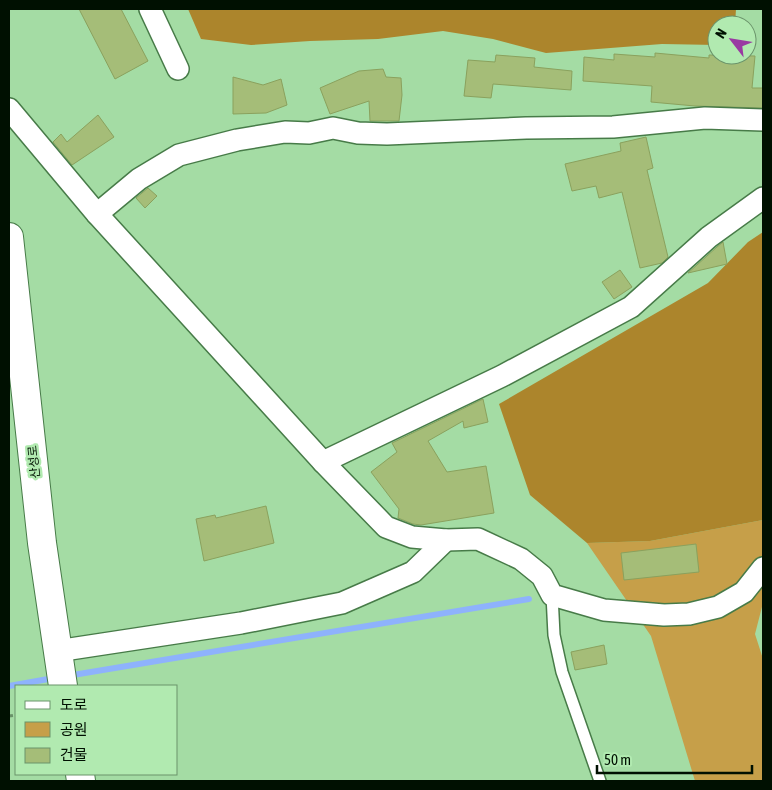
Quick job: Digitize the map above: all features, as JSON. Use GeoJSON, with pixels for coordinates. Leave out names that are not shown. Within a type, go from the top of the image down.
{"type":"FeatureCollection","features":[{"type":"Feature","properties":{"kind":"street"},"geometry":{"type":"LineString","coordinates":[[150,9],[178,69]]}},
{"type":"Feature","properties":{"kind":"street"},"geometry":{"type":"LineString","coordinates":[[9,109],[98,214],[323,462],[386,527],[412,536],[446,540],[478,540],[521,559],[542,576],[552,595],[604,610],[664,615],[689,614],[718,606],[744,592],[763,568]]}},
{"type":"Feature","properties":{"kind":"street"},"geometry":{"type":"LineString","coordinates":[[98,214],[139,179],[179,156],[237,140],[285,132],[309,133],[333,128],[358,133],[387,134],[526,128],[613,127],[705,118],[763,120]]}},
{"type":"Feature","properties":{"kind":"street"},"geometry":{"type":"LineString","coordinates":[[323,462],[502,376],[631,307],[709,237],[763,198]]}},
{"type":"Feature","properties":{"kind":"street","name":"산성로"},"geometry":{"type":"LineString","coordinates":[[9,237],[42,543],[60,668]]}},
{"type":"Feature","properties":{"kind":"street"},"geometry":{"type":"LineString","coordinates":[[60,668],[241,623],[342,603],[412,572],[446,540]]}},
{"type":"Feature","properties":{"kind":"lane"},"geometry":{"type":"LineString","coordinates":[[552,595],[554,635],[562,672],[600,781]]}},
{"type":"Feature","properties":{"kind":"green space"},"geometry":{"type":"Polygon","coordinates":[[[763,520],[763,603],[755,634],[763,659],[763,781],[695,781],[651,636],[587,543],[650,541],[763,520]]]}},
{"type":"Feature","properties":{"kind":"shaded area"},"geometry":{"type":"Polygon","coordinates":[[[188,9],[736,9],[736,15],[707,15],[707,45],[662,44],[546,53],[493,39],[443,31],[378,39],[251,45],[201,39],[188,9]]]}},
{"type":"Feature","properties":{"kind":"shaded area"},"geometry":{"type":"Polygon","coordinates":[[[763,232],[763,520],[650,541],[587,543],[530,495],[499,404],[708,283],[748,242],[763,232]]]}},
{"type":"Feature","properties":{"kind":"building"},"geometry":{"type":"Polygon","coordinates":[[[79,9],[121,9],[148,61],[115,79],[79,9]]]}},
{"type":"Feature","properties":{"kind":"building"},"geometry":{"type":"Polygon","coordinates":[[[655,53],[707,58],[707,65],[754,65],[752,88],[763,88],[763,108],[695,106],[651,102],[652,86],[583,81],[584,57],[614,60],[614,54],[655,57],[655,53]]]}},
{"type":"Feature","properties":{"kind":"building"},"geometry":{"type":"Polygon","coordinates":[[[496,55],[535,58],[534,67],[572,71],[571,90],[493,84],[491,98],[464,96],[468,60],[495,62],[496,55]]]}},
{"type":"Feature","properties":{"kind":"building"},"geometry":{"type":"Polygon","coordinates":[[[383,69],[386,77],[401,78],[402,95],[399,121],[370,121],[369,101],[330,114],[320,88],[359,71],[383,69]]]}},
{"type":"Feature","properties":{"kind":"building"},"geometry":{"type":"Polygon","coordinates":[[[233,77],[263,85],[281,79],[287,105],[266,113],[233,114],[233,77]]]}},
{"type":"Feature","properties":{"kind":"building"},"geometry":{"type":"Polygon","coordinates":[[[98,115],[114,137],[72,165],[53,142],[61,134],[67,142],[98,115]]]}},
{"type":"Feature","properties":{"kind":"building"},"geometry":{"type":"Polygon","coordinates":[[[646,137],[653,168],[647,170],[668,257],[662,263],[640,268],[622,192],[599,198],[596,186],[572,191],[565,164],[621,151],[620,143],[646,137]]]}},
{"type":"Feature","properties":{"kind":"building"},"geometry":{"type":"Polygon","coordinates":[[[148,188],[157,196],[145,208],[136,198],[148,188]]]}},
{"type":"Feature","properties":{"kind":"building"},"geometry":{"type":"Polygon","coordinates":[[[723,242],[727,264],[688,273],[717,247],[723,242]]]}},
{"type":"Feature","properties":{"kind":"building"},"geometry":{"type":"Polygon","coordinates":[[[620,270],[632,287],[614,299],[602,282],[620,270]]]}},
{"type":"Feature","properties":{"kind":"building"},"geometry":{"type":"Polygon","coordinates":[[[483,399],[488,422],[464,428],[463,421],[428,441],[447,472],[486,466],[494,513],[421,525],[398,518],[399,509],[371,472],[397,452],[392,443],[483,399]]]}},
{"type":"Feature","properties":{"kind":"building"},"geometry":{"type":"Polygon","coordinates":[[[266,506],[274,543],[204,561],[196,519],[215,515],[216,518],[266,506]]]}},
{"type":"Feature","properties":{"kind":"building"},"geometry":{"type":"Polygon","coordinates":[[[696,544],[699,572],[624,580],[621,553],[696,544]]]}},
{"type":"Feature","properties":{"kind":"building"},"geometry":{"type":"Polygon","coordinates":[[[604,645],[607,664],[575,670],[571,652],[604,645]]]}},
{"type":"Feature","properties":{"kind":"waterway"},"geometry":{"type":"LineString","coordinates":[[67,676],[529,599]]}},
{"type":"Feature","properties":{"kind":"waterway"},"geometry":{"type":"LineString","coordinates":[[9,686],[54,678]]}}]}
